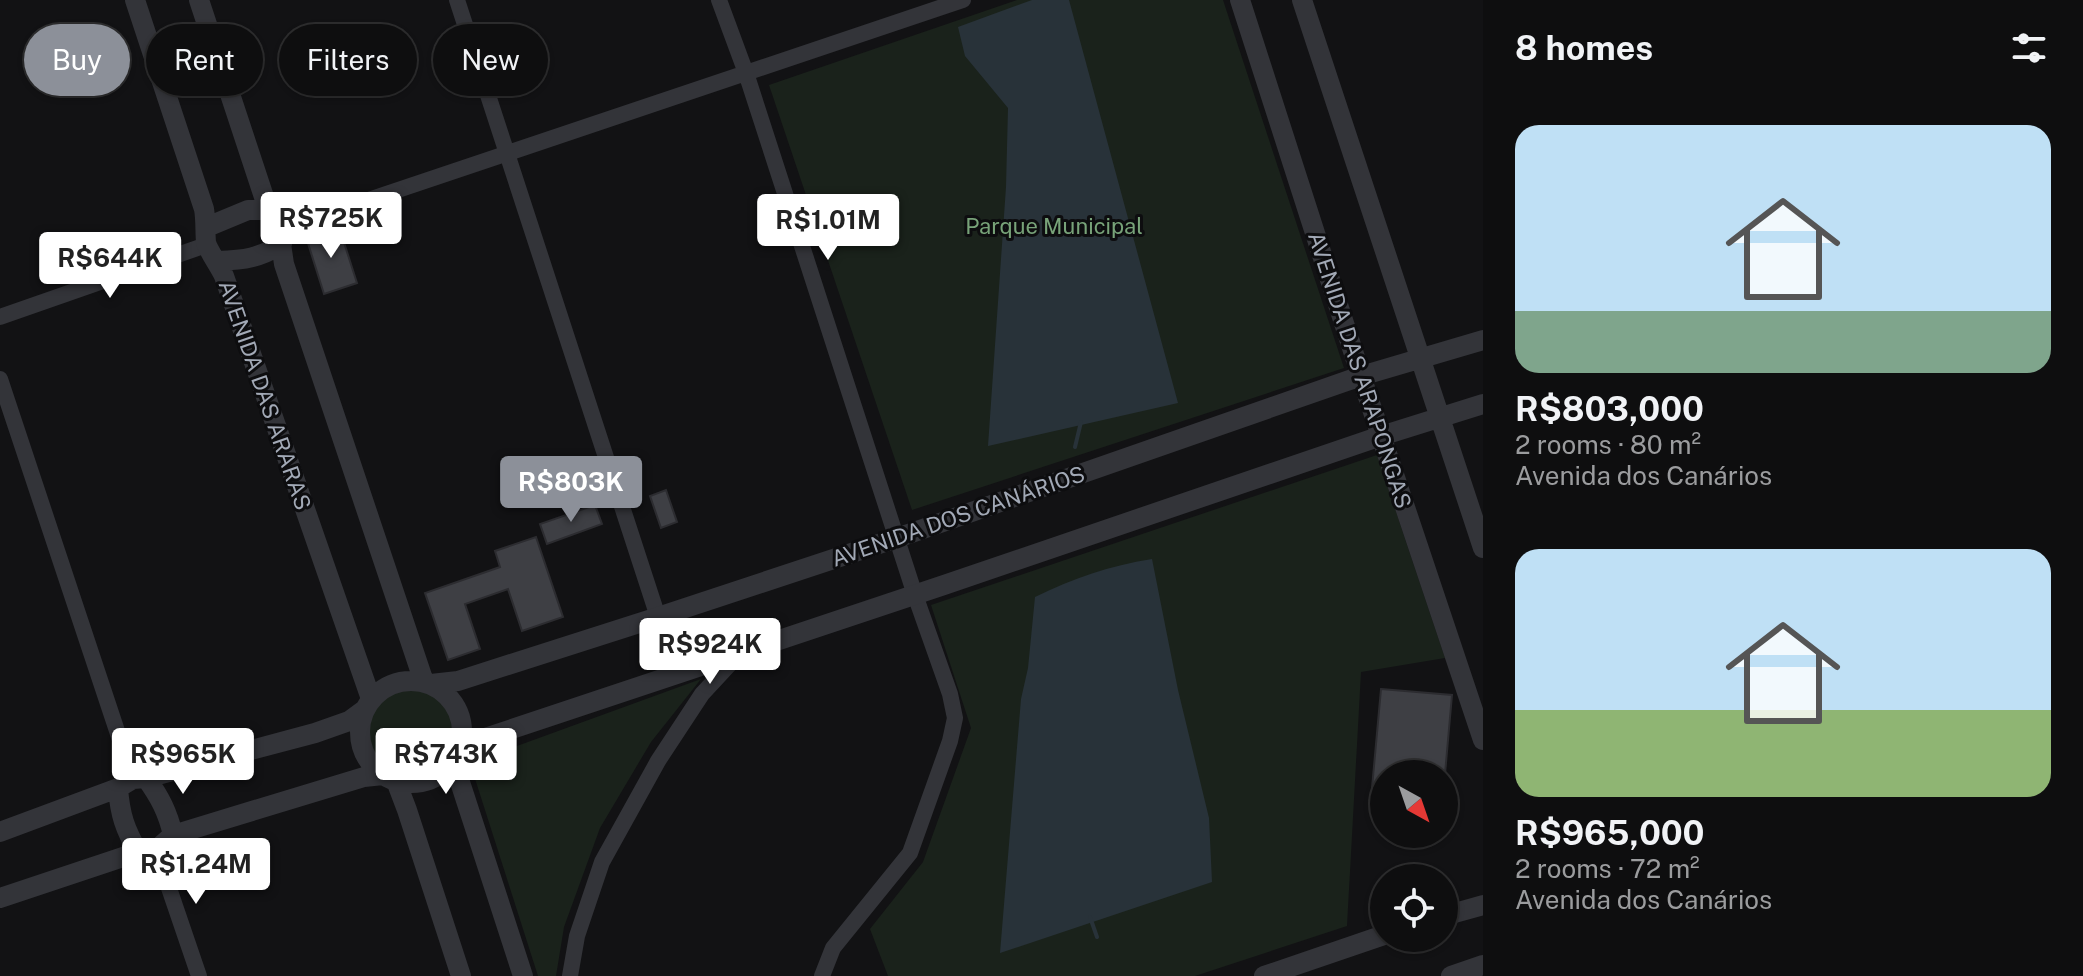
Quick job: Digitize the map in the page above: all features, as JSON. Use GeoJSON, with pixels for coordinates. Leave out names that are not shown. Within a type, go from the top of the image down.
{"type":"FeatureCollection","features":[{"type":"Feature","properties":{"kind":"street","name":"AVENIDA DAS ARARAS"},"geometry":{"type":"LineString","coordinates":[[135,0],[204,209],[210,244],[368,704]]}},
{"type":"Feature","properties":{"kind":"street"},"geometry":{"type":"LineString","coordinates":[[199,0],[281,237],[284,264],[428,683]]}},
{"type":"Feature","properties":{"kind":"street"},"geometry":{"type":"LineString","coordinates":[[457,0],[658,617]]}},
{"type":"Feature","properties":{"kind":"street"},"geometry":{"type":"LineString","coordinates":[[719,0],[746,73],[950,694],[955,718],[950,741],[910,853],[833,948],[822,976]]}},
{"type":"Feature","properties":{"kind":"street"},"geometry":{"type":"LineString","coordinates":[[210,244],[246,260],[265,254],[281,237],[507,153],[963,0]]}},
{"type":"Feature","properties":{"kind":"street","name":"AVENIDA DAS ARAPONGAS"},"geometry":{"type":"LineString","coordinates":[[1240,0],[1483,740]]}},
{"type":"Feature","properties":{"kind":"street"},"geometry":{"type":"LineString","coordinates":[[1302,0],[1483,548]]}},
{"type":"Feature","properties":{"kind":"street"},"geometry":{"type":"LineString","coordinates":[[0,317],[210,244],[248,210],[270,210]]}},
{"type":"Feature","properties":{"kind":"street","name":"AVENIDA DOS CANÁRIOS"},"geometry":{"type":"LineString","coordinates":[[428,683],[458,681],[658,617],[897,538],[1361,376],[1483,340]]}},
{"type":"Feature","properties":{"kind":"street"},"geometry":{"type":"LineString","coordinates":[[0,379],[132,782],[120,813],[127,832],[147,851],[199,976]]}},
{"type":"Feature","properties":{"kind":"street"},"geometry":{"type":"LineString","coordinates":[[0,898],[147,851],[173,835],[364,777],[414,783],[432,779],[447,769],[459,750],[1483,404]]}},
{"type":"Feature","properties":{"kind":"street"},"geometry":{"type":"LineString","coordinates":[[570,976],[577,936],[602,862],[666,747],[702,694],[740,653]]}},
{"type":"Feature","properties":{"kind":"street"},"geometry":{"type":"LineString","coordinates":[[0,832],[132,782],[349,721],[387,686],[405,680],[428,683],[447,694],[458,709],[463,728],[459,779],[523,976]]}},
{"type":"Feature","properties":{"kind":"street"},"geometry":{"type":"LineString","coordinates":[[368,704],[359,728],[361,746],[369,763],[389,778],[461,976]]}},
{"type":"Feature","properties":{"kind":"street"},"geometry":{"type":"LineString","coordinates":[[132,782],[160,797],[173,835]]}},
{"type":"Feature","properties":{"kind":"street"},"geometry":{"type":"LineString","coordinates":[[1458,912],[1483,905]]}},
{"type":"Feature","properties":{"kind":"street"},"geometry":{"type":"LineString","coordinates":[[1264,976],[1370,940]]}},
{"type":"Feature","properties":{"kind":"street"},"geometry":{"type":"LineString","coordinates":[[1451,976],[1483,965]]}},
{"type":"Feature","properties":{"kind":"green space","name":"Parque Municipal"},"geometry":{"type":"Polygon","coordinates":[[[1017,0],[1223,0],[1344,368],[912,510],[769,85],[1017,0]]]}},
{"type":"Feature","properties":{"kind":"green space"},"geometry":{"type":"Polygon","coordinates":[[[1377,455],[1445,658],[1361,672],[1347,926],[1195,976],[888,976],[870,929],[923,862],[971,728],[931,605],[1377,455]]]}},
{"type":"Feature","properties":{"kind":"green space"},"geometry":{"type":"Polygon","coordinates":[[[701,679],[651,742],[600,828],[564,927],[556,976],[538,976],[470,763],[701,679]]]}},
{"type":"Feature","properties":{"kind":"green space"},"geometry":{"type":"Polygon","coordinates":[[[411,688],[436,695],[448,707],[455,732],[448,757],[436,769],[411,776],[386,769],[374,757],[367,732],[374,707],[386,695],[411,688]]]}},
{"type":"Feature","properties":{"kind":"shaded area"},"geometry":{"type":"Polygon","coordinates":[[[1032,0],[1069,0],[1178,403],[988,446],[1006,187],[1008,108],[965,56],[958,27],[1032,0]]]}},
{"type":"Feature","properties":{"kind":"shaded area"},"geometry":{"type":"Polygon","coordinates":[[[1152,559],[1178,690],[1209,818],[1212,882],[1000,953],[1021,699],[1028,668],[1035,597],[1092,574],[1152,559]]]}},
{"type":"Feature","properties":{"kind":"building"},"geometry":{"type":"Polygon","coordinates":[[[339,227],[357,283],[324,294],[306,237],[339,227]]]}},
{"type":"Feature","properties":{"kind":"building"},"geometry":{"type":"Polygon","coordinates":[[[666,490],[677,522],[661,528],[650,496],[666,490]]]}},
{"type":"Feature","properties":{"kind":"building"},"geometry":{"type":"Polygon","coordinates":[[[595,505],[602,524],[547,544],[540,524],[595,505]]]}},
{"type":"Feature","properties":{"kind":"building"},"geometry":{"type":"Polygon","coordinates":[[[536,537],[563,617],[522,631],[508,589],[465,604],[480,649],[448,660],[425,593],[500,567],[495,551],[536,537]]]}},
{"type":"Feature","properties":{"kind":"building"},"geometry":{"type":"Polygon","coordinates":[[[1381,689],[1452,695],[1446,760],[1375,760],[1381,689]]]}},
{"type":"Feature","properties":{"kind":"waterway"},"geometry":{"type":"LineString","coordinates":[[1075,447],[1081,422]]}},
{"type":"Feature","properties":{"kind":"waterway"},"geometry":{"type":"LineString","coordinates":[[1090,917],[1097,937]]}}]}
